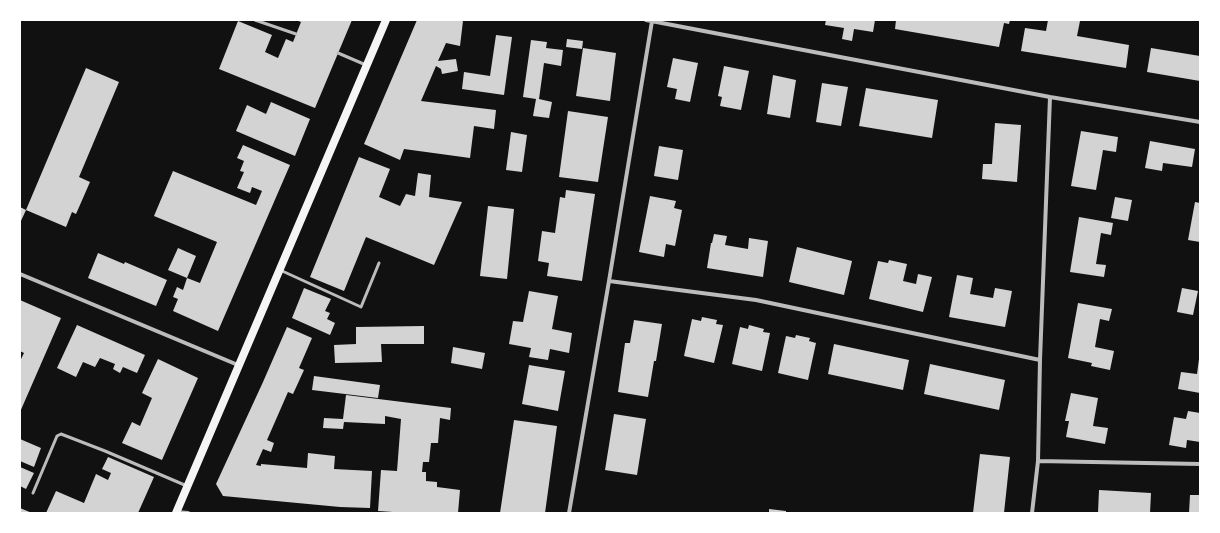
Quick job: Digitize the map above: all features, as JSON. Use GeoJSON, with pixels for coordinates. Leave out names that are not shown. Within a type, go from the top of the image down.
{"type":"FeatureCollection","features":[{"type":"Feature","properties":{"kind":"main road"},"geometry":{"type":"LineString","coordinates":[[176,513],[278,270],[386,20]]}},
{"type":"Feature","properties":{"kind":"street"},"geometry":{"type":"LineString","coordinates":[[646,20],[1050,97],[1200,122]]}},
{"type":"Feature","properties":{"kind":"street"},"geometry":{"type":"LineString","coordinates":[[569,513],[652,21]]}},
{"type":"Feature","properties":{"kind":"street"},"geometry":{"type":"LineString","coordinates":[[1032,513],[1038,461],[1040,360],[1050,97]]}},
{"type":"Feature","properties":{"kind":"street"},"geometry":{"type":"LineString","coordinates":[[20,274],[238,365]]}},
{"type":"Feature","properties":{"kind":"street"},"geometry":{"type":"LineString","coordinates":[[609,281],[756,300],[1040,360]]}},
{"type":"Feature","properties":{"kind":"street"},"geometry":{"type":"LineString","coordinates":[[1038,461],[1200,464]]}},
{"type":"Feature","properties":{"kind":"street"},"geometry":{"type":"LineString","coordinates":[[176,513],[188,513]]}},
{"type":"Feature","properties":{"kind":"lane"},"geometry":{"type":"LineString","coordinates":[[255,20],[296,34]]}},
{"type":"Feature","properties":{"kind":"lane"},"geometry":{"type":"LineString","coordinates":[[338,53],[366,65]]}},
{"type":"Feature","properties":{"kind":"lane"},"geometry":{"type":"LineString","coordinates":[[278,270],[361,307],[379,263]]}},
{"type":"Feature","properties":{"kind":"lane"},"geometry":{"type":"LineString","coordinates":[[33,493],[57,436],[61,434],[187,486]]}},
{"type":"Feature","properties":{"kind":"building"},"geometry":{"type":"Polygon","coordinates":[[[296,20],[352,20],[315,108],[219,69],[238,21],[272,35],[265,52],[278,58],[286,39],[293,42],[301,22],[296,20]]]}},
{"type":"Feature","properties":{"kind":"building"},"geometry":{"type":"Polygon","coordinates":[[[417,20],[463,21],[460,46],[446,43],[438,61],[456,59],[458,71],[442,74],[441,69],[436,66],[421,101],[496,110],[494,129],[474,126],[470,158],[404,149],[400,160],[364,144],[417,20]]]}},
{"type":"Feature","properties":{"kind":"building"},"geometry":{"type":"Polygon","coordinates":[[[826,20],[875,20],[873,32],[854,29],[852,41],[842,39],[844,28],[825,25],[826,20]]]}},
{"type":"Feature","properties":{"kind":"building"},"geometry":{"type":"Polygon","coordinates":[[[896,20],[1010,20],[1009,24],[1004,23],[999,47],[895,29],[896,20]]]}},
{"type":"Feature","properties":{"kind":"building"},"geometry":{"type":"Polygon","coordinates":[[[1048,20],[1080,21],[1077,36],[1129,45],[1126,68],[1021,51],[1025,28],[1046,31],[1048,20]]]}},
{"type":"Feature","properties":{"kind":"building"},"geometry":{"type":"Polygon","coordinates":[[[496,35],[512,37],[504,95],[462,89],[464,72],[490,76],[496,35]]]}},
{"type":"Feature","properties":{"kind":"building"},"geometry":{"type":"Polygon","coordinates":[[[567,39],[583,41],[582,49],[566,47],[567,39]]]}},
{"type":"Feature","properties":{"kind":"building"},"geometry":{"type":"Polygon","coordinates":[[[531,40],[547,42],[546,48],[563,50],[561,66],[544,63],[539,99],[552,102],[549,118],[533,116],[536,99],[523,97],[531,40]]]}},
{"type":"Feature","properties":{"kind":"building"},"geometry":{"type":"Polygon","coordinates":[[[583,48],[616,53],[610,101],[576,96],[583,48]]]}},
{"type":"Feature","properties":{"kind":"building"},"geometry":{"type":"Polygon","coordinates":[[[1151,48],[1200,56],[1200,81],[1147,72],[1151,48]]]}},
{"type":"Feature","properties":{"kind":"building"},"geometry":{"type":"Polygon","coordinates":[[[673,58],[698,63],[690,102],[675,99],[677,89],[667,87],[673,58]]]}},
{"type":"Feature","properties":{"kind":"building"},"geometry":{"type":"Polygon","coordinates":[[[724,66],[749,71],[741,110],[720,106],[722,97],[718,96],[724,66]]]}},
{"type":"Feature","properties":{"kind":"building"},"geometry":{"type":"Polygon","coordinates":[[[86,68],[119,82],[79,177],[90,182],[76,214],[72,212],[66,227],[26,210],[86,68]]]}},
{"type":"Feature","properties":{"kind":"building"},"geometry":{"type":"Polygon","coordinates":[[[773,75],[796,80],[790,118],[767,114],[773,75]]]}},
{"type":"Feature","properties":{"kind":"building"},"geometry":{"type":"Polygon","coordinates":[[[822,83],[848,87],[841,126],[816,122],[822,83]]]}},
{"type":"Feature","properties":{"kind":"building"},"geometry":{"type":"Polygon","coordinates":[[[866,88],[938,100],[932,138],[859,126],[866,88]]]}},
{"type":"Feature","properties":{"kind":"building"},"geometry":{"type":"Polygon","coordinates":[[[271,102],[310,119],[295,156],[236,131],[247,105],[266,114],[271,102]]]}},
{"type":"Feature","properties":{"kind":"building"},"geometry":{"type":"Polygon","coordinates":[[[568,111],[608,117],[598,182],[559,177],[568,111]]]}},
{"type":"Feature","properties":{"kind":"building"},"geometry":{"type":"Polygon","coordinates":[[[995,123],[1021,125],[1017,182],[982,179],[983,164],[992,164],[995,123]]]}},
{"type":"Feature","properties":{"kind":"building"},"geometry":{"type":"Polygon","coordinates":[[[1081,131],[1118,137],[1116,152],[1103,150],[1096,190],[1071,186],[1081,131]]]}},
{"type":"Feature","properties":{"kind":"building"},"geometry":{"type":"Polygon","coordinates":[[[511,132],[527,135],[522,172],[506,170],[511,132]]]}},
{"type":"Feature","properties":{"kind":"building"},"geometry":{"type":"Polygon","coordinates":[[[1150,141],[1195,149],[1192,167],[1163,163],[1162,171],[1145,168],[1150,141]]]}},
{"type":"Feature","properties":{"kind":"building"},"geometry":{"type":"Polygon","coordinates":[[[243,145],[290,165],[218,331],[173,311],[178,299],[173,297],[177,287],[183,290],[187,278],[200,283],[217,242],[154,216],[173,171],[256,205],[262,191],[252,187],[250,193],[237,188],[244,172],[240,171],[244,161],[237,158],[243,145]]]}},
{"type":"Feature","properties":{"kind":"building"},"geometry":{"type":"Polygon","coordinates":[[[659,146],[683,150],[678,180],[654,176],[659,146]]]}},
{"type":"Feature","properties":{"kind":"building"},"geometry":{"type":"Polygon","coordinates":[[[359,157],[390,169],[379,197],[400,206],[406,194],[415,196],[418,173],[431,175],[429,197],[462,202],[434,265],[366,237],[344,291],[310,277],[359,157]]]}},
{"type":"Feature","properties":{"kind":"building"},"geometry":{"type":"Polygon","coordinates":[[[566,190],[595,194],[582,281],[547,276],[549,263],[538,261],[542,231],[555,233],[560,197],[565,198],[566,190]]]}},
{"type":"Feature","properties":{"kind":"building"},"geometry":{"type":"Polygon","coordinates":[[[650,196],[676,201],[674,208],[682,210],[675,246],[666,244],[664,257],[639,252],[650,196]]]}},
{"type":"Feature","properties":{"kind":"building"},"geometry":{"type":"Polygon","coordinates":[[[1115,197],[1132,200],[1128,221],[1111,218],[1115,197]]]}},
{"type":"Feature","properties":{"kind":"building"},"geometry":{"type":"Polygon","coordinates":[[[1195,202],[1200,203],[1200,242],[1188,240],[1195,202]]]}},
{"type":"Feature","properties":{"kind":"building"},"geometry":{"type":"Polygon","coordinates":[[[488,206],[514,209],[507,279],[480,276],[488,206]]]}},
{"type":"Feature","properties":{"kind":"building"},"geometry":{"type":"Polygon","coordinates":[[[20,207],[26,210],[20,223],[20,207]]]}},
{"type":"Feature","properties":{"kind":"building"},"geometry":{"type":"Polygon","coordinates":[[[1079,217],[1113,223],[1111,235],[1101,233],[1096,264],[1106,265],[1104,277],[1070,272],[1079,217]]]}},
{"type":"Feature","properties":{"kind":"building"},"geometry":{"type":"Polygon","coordinates":[[[714,234],[727,236],[725,245],[748,249],[749,238],[768,241],[763,277],[707,268],[714,234]]]}},
{"type":"Feature","properties":{"kind":"building"},"geometry":{"type":"Polygon","coordinates":[[[797,247],[852,261],[844,295],[789,282],[797,247]]]}},
{"type":"Feature","properties":{"kind":"building"},"geometry":{"type":"Polygon","coordinates":[[[178,248],[196,256],[187,278],[168,270],[178,248]]]}},
{"type":"Feature","properties":{"kind":"building"},"geometry":{"type":"Polygon","coordinates":[[[98,253],[124,264],[125,262],[167,280],[156,306],[88,278],[98,253]]]}},
{"type":"Feature","properties":{"kind":"building"},"geometry":{"type":"Polygon","coordinates":[[[889,260],[907,264],[903,281],[916,284],[918,274],[932,277],[923,312],[869,299],[878,261],[888,263],[889,260]]]}},
{"type":"Feature","properties":{"kind":"building"},"geometry":{"type":"Polygon","coordinates":[[[957,275],[973,278],[970,294],[993,298],[995,288],[1012,291],[1005,327],[949,317],[957,275]]]}},
{"type":"Feature","properties":{"kind":"building"},"geometry":{"type":"Polygon","coordinates":[[[304,288],[331,299],[325,311],[330,313],[327,319],[335,323],[330,335],[292,318],[304,288]]]}},
{"type":"Feature","properties":{"kind":"building"},"geometry":{"type":"Polygon","coordinates":[[[1182,288],[1198,291],[1193,315],[1177,312],[1182,288]]]}},
{"type":"Feature","properties":{"kind":"building"},"geometry":{"type":"Polygon","coordinates":[[[529,291],[558,296],[552,329],[572,333],[569,353],[550,349],[548,360],[529,357],[531,348],[509,344],[513,321],[523,322],[529,291]]]}},
{"type":"Feature","properties":{"kind":"building"},"geometry":{"type":"Polygon","coordinates":[[[20,300],[61,318],[20,412],[20,361],[24,353],[20,351],[20,300]]]}},
{"type":"Feature","properties":{"kind":"building"},"geometry":{"type":"Polygon","coordinates":[[[1078,303],[1112,309],[1109,321],[1100,319],[1095,347],[1114,351],[1110,370],[1091,366],[1092,363],[1068,358],[1078,303]]]}},
{"type":"Feature","properties":{"kind":"building"},"geometry":{"type":"Polygon","coordinates":[[[702,317],[717,320],[716,324],[723,325],[714,363],[684,356],[692,319],[701,321],[702,317]]]}},
{"type":"Feature","properties":{"kind":"building"},"geometry":{"type":"Polygon","coordinates":[[[634,320],[662,324],[648,397],[618,392],[625,343],[630,343],[634,320]]]}},
{"type":"Feature","properties":{"kind":"building"},"geometry":{"type":"Polygon","coordinates":[[[77,325],[145,355],[137,373],[123,367],[120,373],[113,369],[115,364],[100,358],[95,367],[83,362],[76,377],[57,368],[77,325]]]}},
{"type":"Feature","properties":{"kind":"building"},"geometry":{"type":"Polygon","coordinates":[[[749,325],[764,329],[763,332],[770,333],[762,371],[732,364],[740,327],[748,329],[749,325]]]}},
{"type":"Feature","properties":{"kind":"building"},"geometry":{"type":"Polygon","coordinates":[[[424,326],[424,344],[381,344],[382,362],[335,363],[334,345],[356,344],[356,327],[424,326]]]}},
{"type":"Feature","properties":{"kind":"building"},"geometry":{"type":"Polygon","coordinates":[[[287,327],[312,338],[299,368],[304,370],[293,394],[288,392],[267,440],[274,443],[271,452],[263,449],[256,465],[261,466],[261,464],[307,468],[308,453],[335,456],[334,469],[372,471],[370,508],[340,507],[223,496],[216,484],[287,327]]]}},
{"type":"Feature","properties":{"kind":"building"},"geometry":{"type":"Polygon","coordinates":[[[796,335],[810,338],[809,341],[816,343],[808,380],[778,373],[786,336],[795,338],[796,335]]]}},
{"type":"Feature","properties":{"kind":"building"},"geometry":{"type":"Polygon","coordinates":[[[834,344],[909,360],[903,390],[828,374],[834,344]]]}},
{"type":"Feature","properties":{"kind":"building"},"geometry":{"type":"Polygon","coordinates":[[[453,347],[485,353],[482,369],[451,363],[453,347]]]}},
{"type":"Feature","properties":{"kind":"building"},"geometry":{"type":"Polygon","coordinates":[[[158,359],[198,378],[162,460],[122,443],[132,422],[140,426],[152,398],[142,393],[158,359]]]}},
{"type":"Feature","properties":{"kind":"building"},"geometry":{"type":"Polygon","coordinates":[[[1199,359],[1200,393],[1178,389],[1181,372],[1197,374],[1199,359]]]}},
{"type":"Feature","properties":{"kind":"building"},"geometry":{"type":"Polygon","coordinates":[[[930,364],[1005,380],[999,410],[924,394],[930,364]]]}},
{"type":"Feature","properties":{"kind":"building"},"geometry":{"type":"Polygon","coordinates":[[[529,365],[565,371],[558,411],[522,404],[529,365]]]}},
{"type":"Feature","properties":{"kind":"building"},"geometry":{"type":"Polygon","coordinates":[[[314,376],[380,385],[378,398],[312,390],[314,376]]]}},
{"type":"Feature","properties":{"kind":"building"},"geometry":{"type":"Polygon","coordinates":[[[1071,393],[1098,398],[1093,426],[1108,428],[1105,444],[1066,437],[1069,421],[1065,421],[1071,393]]]}},
{"type":"Feature","properties":{"kind":"building"},"geometry":{"type":"Polygon","coordinates":[[[346,395],[451,408],[450,420],[440,418],[438,443],[431,443],[429,462],[423,462],[422,472],[426,472],[426,481],[437,482],[437,487],[460,490],[458,513],[408,513],[378,511],[381,470],[397,471],[401,419],[385,416],[385,424],[344,422],[343,429],[323,428],[324,418],[343,419],[346,395]]]}},
{"type":"Feature","properties":{"kind":"building"},"geometry":{"type":"Polygon","coordinates":[[[1188,411],[1200,413],[1200,442],[1187,440],[1186,448],[1169,445],[1174,417],[1186,419],[1188,411]]]}},
{"type":"Feature","properties":{"kind":"building"},"geometry":{"type":"Polygon","coordinates":[[[614,414],[646,419],[637,475],[605,470],[614,414]]]}},
{"type":"Feature","properties":{"kind":"building"},"geometry":{"type":"Polygon","coordinates":[[[514,420],[557,426],[545,513],[500,513],[514,420]]]}},
{"type":"Feature","properties":{"kind":"building"},"geometry":{"type":"Polygon","coordinates":[[[20,439],[41,448],[34,467],[20,461],[20,439]]]}},
{"type":"Feature","properties":{"kind":"building"},"geometry":{"type":"Polygon","coordinates":[[[980,454],[1010,457],[1004,513],[973,513],[980,454]]]}},
{"type":"Feature","properties":{"kind":"building"},"geometry":{"type":"Polygon","coordinates":[[[108,457],[154,477],[138,513],[46,513],[56,491],[84,503],[96,474],[108,480],[111,473],[102,469],[108,457]]]}},
{"type":"Feature","properties":{"kind":"building"},"geometry":{"type":"Polygon","coordinates":[[[20,467],[34,473],[26,489],[20,486],[20,467]]]}},
{"type":"Feature","properties":{"kind":"building"},"geometry":{"type":"Polygon","coordinates":[[[1099,490],[1151,493],[1150,513],[1098,513],[1099,490]]]}},
{"type":"Feature","properties":{"kind":"building"},"geometry":{"type":"Polygon","coordinates":[[[1190,495],[1200,495],[1200,513],[1189,513],[1190,495]]]}},
{"type":"Feature","properties":{"kind":"building"},"geometry":{"type":"Polygon","coordinates":[[[20,508],[32,513],[20,513],[20,508]]]}},
{"type":"Feature","properties":{"kind":"building"},"geometry":{"type":"Polygon","coordinates":[[[769,509],[786,511],[786,513],[769,513],[769,509]]]}}]}
